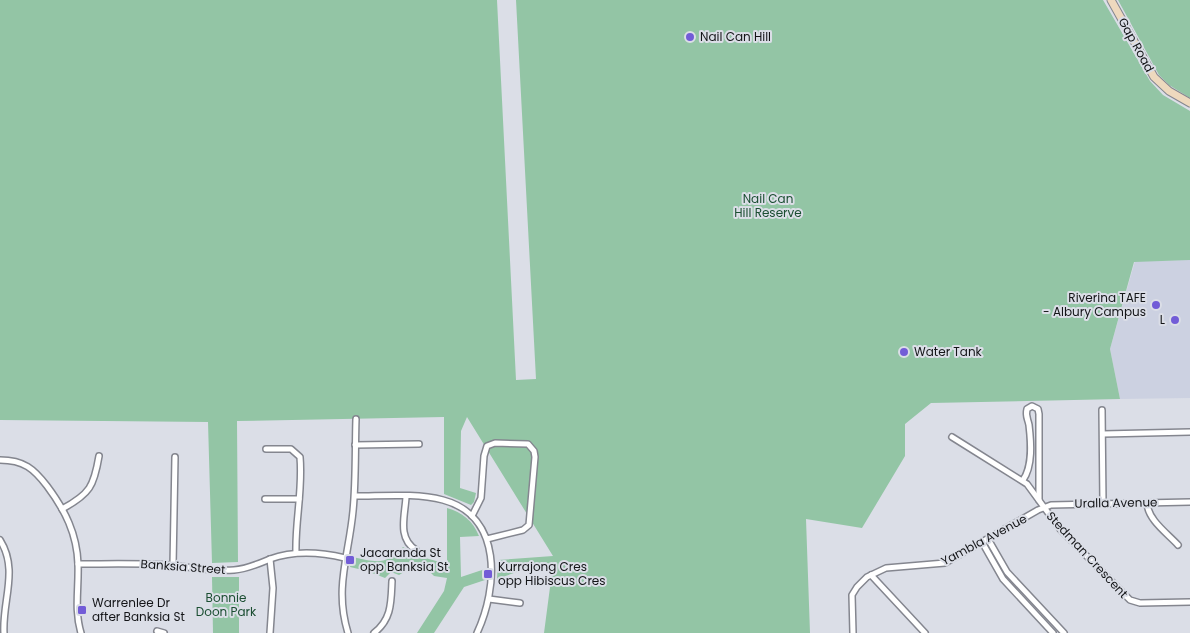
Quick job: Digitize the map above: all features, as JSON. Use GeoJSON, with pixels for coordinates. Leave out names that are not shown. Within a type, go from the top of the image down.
{"type":"FeatureCollection","features":[{"type":"Feature","properties":{"kind":"street","name":"Gap Road"},"geometry":{"type":"LineString","coordinates":[[1111,0],[1154,77],[1169,91],[1190,103]]}},
{"type":"Feature","properties":{"kind":"street"},"geometry":{"type":"LineString","coordinates":[[952,438],[1023,480],[1030,469],[1027,409],[1032,406],[1038,409],[1038,501]]}},
{"type":"Feature","properties":{"kind":"street"},"geometry":{"type":"LineString","coordinates":[[1102,410],[1103,504]]}},
{"type":"Feature","properties":{"kind":"street"},"geometry":{"type":"LineString","coordinates":[[348,633],[340,594],[355,496],[356,419]]}},
{"type":"Feature","properties":{"kind":"street"},"geometry":{"type":"LineString","coordinates":[[1103,434],[1190,432]]}},
{"type":"Feature","properties":{"kind":"street"},"geometry":{"type":"LineString","coordinates":[[472,516],[481,498],[484,456],[488,446],[495,443],[528,444],[534,451],[529,525],[523,530],[487,539]]}},
{"type":"Feature","properties":{"kind":"street"},"geometry":{"type":"LineString","coordinates":[[356,445],[419,444]]}},
{"type":"Feature","properties":{"kind":"street"},"geometry":{"type":"LineString","coordinates":[[266,449],[291,449],[299,454],[301,479],[295,536],[296,553]]}},
{"type":"Feature","properties":{"kind":"street"},"geometry":{"type":"LineString","coordinates":[[62,508],[76,502],[91,488],[99,456]]}},
{"type":"Feature","properties":{"kind":"street"},"geometry":{"type":"LineString","coordinates":[[172,566],[175,457]]}},
{"type":"Feature","properties":{"kind":"street"},"geometry":{"type":"LineString","coordinates":[[0,460],[19,462],[34,470],[62,508],[74,535],[78,564],[77,614],[81,633]]}},
{"type":"Feature","properties":{"kind":"street","name":"Stedman Crescent"},"geometry":{"type":"LineString","coordinates":[[1023,480],[1060,529],[1130,600],[1140,603],[1190,602]]}},
{"type":"Feature","properties":{"kind":"street"},"geometry":{"type":"LineString","coordinates":[[355,496],[444,500],[458,506],[472,516],[487,539],[492,565],[489,599],[477,633]]}},
{"type":"Feature","properties":{"kind":"street"},"geometry":{"type":"LineString","coordinates":[[406,497],[404,536],[408,545],[416,550]]}},
{"type":"Feature","properties":{"kind":"street"},"geometry":{"type":"LineString","coordinates":[[265,499],[299,499]]}},
{"type":"Feature","properties":{"kind":"street","name":"Uralla Avenue"},"geometry":{"type":"LineString","coordinates":[[1043,508],[1062,504],[1190,502]]}},
{"type":"Feature","properties":{"kind":"street"},"geometry":{"type":"LineString","coordinates":[[1148,503],[1148,509],[1154,519],[1178,545]]}},
{"type":"Feature","properties":{"kind":"street","name":"Yambla Avenue"},"geometry":{"type":"LineString","coordinates":[[871,574],[886,568],[942,564],[1043,508]]}},
{"type":"Feature","properties":{"kind":"street"},"geometry":{"type":"LineString","coordinates":[[988,539],[1007,572],[1064,633]]}},
{"type":"Feature","properties":{"kind":"street"},"geometry":{"type":"LineString","coordinates":[[0,540],[10,572],[9,587],[2,604],[4,633]]}},
{"type":"Feature","properties":{"kind":"street"},"geometry":{"type":"LineString","coordinates":[[982,542],[1003,579],[1053,633]]}},
{"type":"Feature","properties":{"kind":"street","name":"Banksia Street"},"geometry":{"type":"LineString","coordinates":[[78,564],[172,566],[198,570],[233,570],[246,569],[270,559],[296,553],[323,553],[345,558]]}},
{"type":"Feature","properties":{"kind":"street"},"geometry":{"type":"LineString","coordinates":[[270,559],[274,588],[270,633]]}},
{"type":"Feature","properties":{"kind":"street"},"geometry":{"type":"LineString","coordinates":[[853,633],[852,596],[862,581],[871,574],[925,633]]}},
{"type":"Feature","properties":{"kind":"street"},"geometry":{"type":"LineString","coordinates":[[374,633],[388,618],[391,608],[392,581]]}},
{"type":"Feature","properties":{"kind":"street"},"geometry":{"type":"LineString","coordinates":[[489,599],[520,603]]}},
{"type":"Feature","properties":{"kind":"street"},"geometry":{"type":"LineString","coordinates":[[157,631],[164,633]]}},
{"type":"Feature","properties":{"kind":"shaded area","name":"Riverina TAFE - Albury Campus"},"geometry":{"type":"Polygon","coordinates":[[[1190,260],[1190,398],[1120,399],[1110,349],[1135,261],[1190,260]]]}},
{"type":"Feature","properties":{"kind":"green space","name":"Nail Can Hill Reserve"},"geometry":{"type":"Polygon","coordinates":[[[0,0],[497,0],[516,380],[536,379],[516,0],[1103,0],[1150,81],[1163,95],[1190,111],[1190,260],[1134,262],[1110,349],[1120,399],[931,403],[905,424],[905,456],[862,528],[806,519],[810,633],[544,633],[552,572],[528,568],[497,579],[498,560],[553,556],[467,417],[461,431],[460,488],[476,493],[474,502],[471,505],[444,494],[444,417],[237,421],[238,562],[212,563],[208,422],[0,420],[0,0]]]}},
{"type":"Feature","properties":{"kind":"green space"},"geometry":{"type":"Polygon","coordinates":[[[1118,0],[1190,0],[1190,98],[1169,85],[1159,75],[1118,0]]]}},
{"type":"Feature","properties":{"kind":"green space"},"geometry":{"type":"Polygon","coordinates":[[[447,508],[466,518],[474,526],[479,536],[460,537],[461,577],[485,569],[485,580],[464,587],[434,633],[417,633],[444,591],[447,578],[434,576],[426,568],[409,569],[399,575],[391,572],[385,578],[350,567],[352,557],[374,561],[386,560],[403,547],[418,556],[447,564],[447,508]]]}},
{"type":"Feature","properties":{"kind":"green space","name":"Bonnie Doon Park"},"geometry":{"type":"Polygon","coordinates":[[[212,577],[239,577],[239,633],[213,633],[212,577]]]}},
{"type":"Feature","properties":{"kind":"place","name":"Nail Can Hill"},"geometry":{"type":"Point","coordinates":[690,37]}},
{"type":"Feature","properties":{"kind":"place","name":"Riverina TAFE - Albury Campus"},"geometry":{"type":"Point","coordinates":[1156,305]}},
{"type":"Feature","properties":{"kind":"place","name":"L"},"geometry":{"type":"Point","coordinates":[1175,320]}},
{"type":"Feature","properties":{"kind":"place","name":"Water Tank"},"geometry":{"type":"Point","coordinates":[904,352]}},
{"type":"Feature","properties":{"kind":"place","name":"Jacaranda St opp Banksia St"},"geometry":{"type":"Point","coordinates":[350,560]}},
{"type":"Feature","properties":{"kind":"place","name":"Kurrajong Cres opp Hibiscus Cres"},"geometry":{"type":"Point","coordinates":[488,574]}},
{"type":"Feature","properties":{"kind":"place","name":"Warrenlee Dr after Banksia St"},"geometry":{"type":"Point","coordinates":[82,610]}}]}
